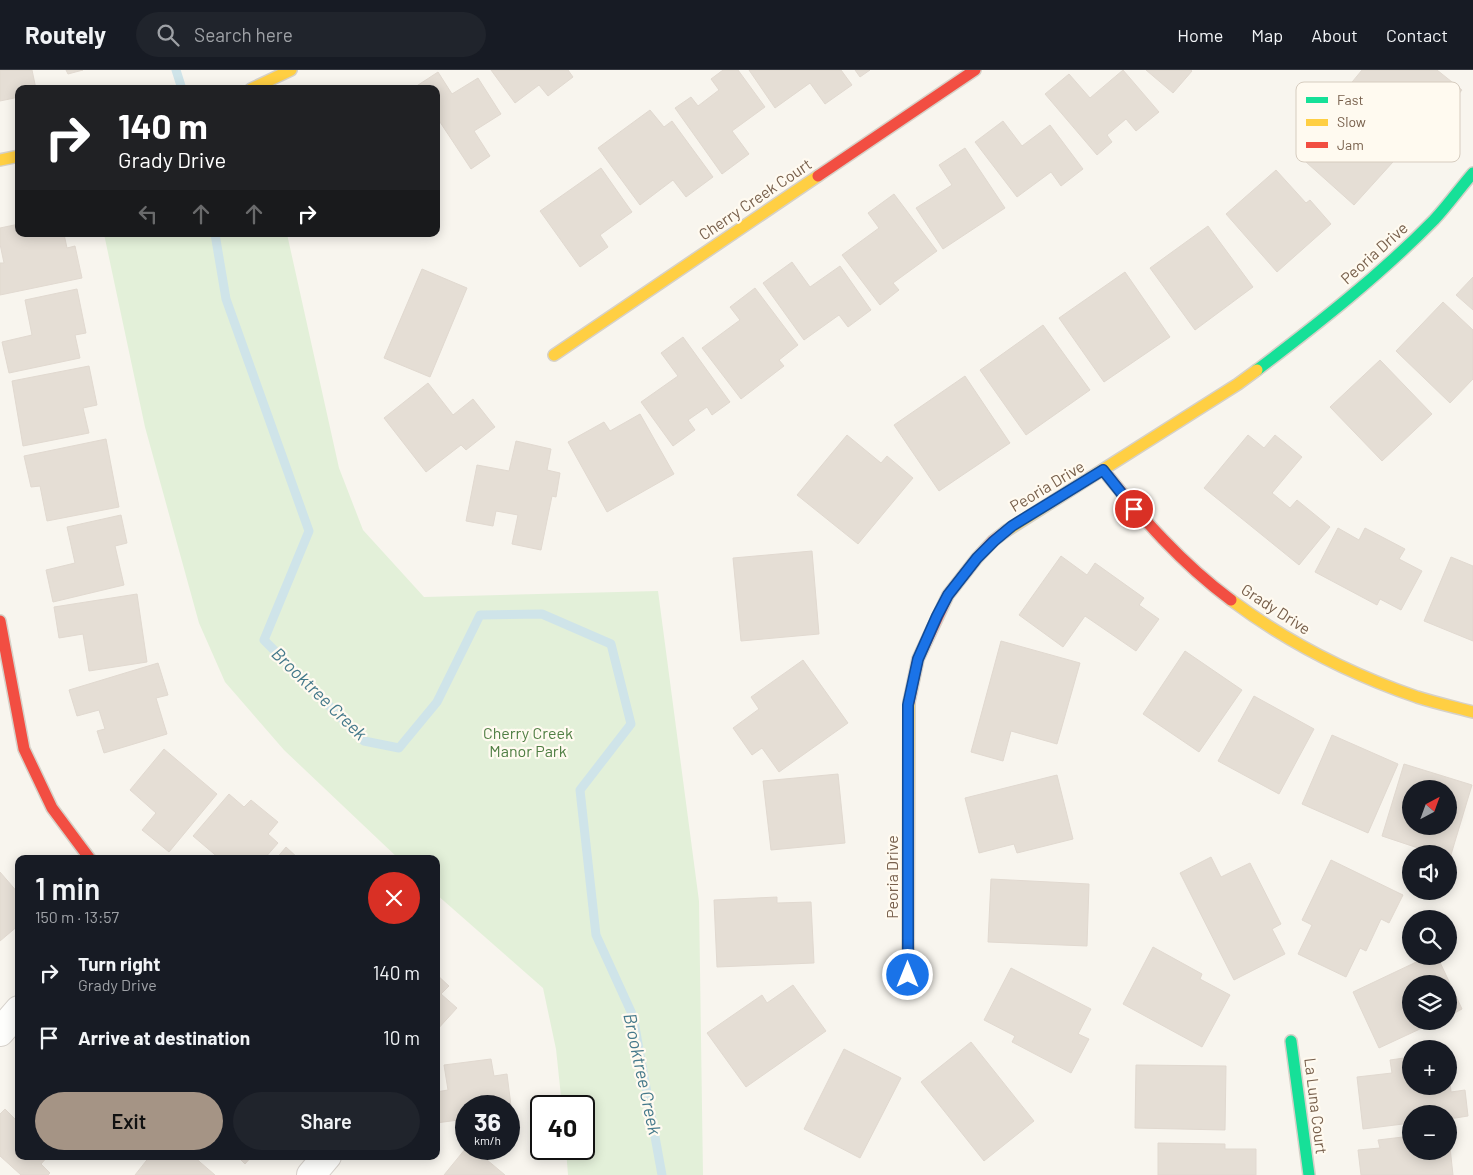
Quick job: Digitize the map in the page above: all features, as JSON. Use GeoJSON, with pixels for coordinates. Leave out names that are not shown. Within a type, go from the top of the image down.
{"type":"FeatureCollection","features":[{"type":"Feature","properties":{"kind":"street"},"geometry":{"type":"LineString","coordinates":[[259,85],[291,70]]}},
{"type":"Feature","properties":{"kind":"street","name":"Cherry Creek Court"},"geometry":{"type":"LineString","coordinates":[[554,355],[975,70]]}},
{"type":"Feature","properties":{"kind":"street"},"geometry":{"type":"LineString","coordinates":[[0,160],[15,157]]}},
{"type":"Feature","properties":{"kind":"street","name":"Peoria Drive"},"geometry":{"type":"LineString","coordinates":[[908,975],[908,705],[918,659],[948,595],[977,558],[1012,526],[1238,384],[1318,324],[1386,265],[1435,219],[1473,173]]}},
{"type":"Feature","properties":{"kind":"street","name":"Grady Drive"},"geometry":{"type":"LineString","coordinates":[[1103,470],[1145,522],[1191,568],[1243,609],[1298,644],[1357,674],[1419,697],[1473,712]]}},
{"type":"Feature","properties":{"kind":"street"},"geometry":{"type":"LineString","coordinates":[[0,621],[24,749],[52,808],[87,855]]}},
{"type":"Feature","properties":{"kind":"street"},"geometry":{"type":"LineString","coordinates":[[0,1032],[15,1015]]}},
{"type":"Feature","properties":{"kind":"street","name":"La Luna Court"},"geometry":{"type":"LineString","coordinates":[[1291,1041],[1309,1175]]}},
{"type":"Feature","properties":{"kind":"street"},"geometry":{"type":"LineString","coordinates":[[311,1175],[324,1160]]}},
{"type":"Feature","properties":{"kind":"green space","name":"Cherry Creek Manor Park"},"geometry":{"type":"Polygon","coordinates":[[[105,237],[288,237],[339,468],[363,530],[424,597],[658,591],[699,901],[703,1175],[568,1175],[567,1160],[595,1160],[595,1095],[561,1095],[556,1049],[543,988],[440,898],[440,855],[395,855],[284,750],[225,682],[199,623],[145,427],[105,237]]]}},
{"type":"Feature","properties":{"kind":"building"},"geometry":{"type":"Polygon","coordinates":[[[0,70],[32,70],[35,85],[15,85],[15,98],[0,101],[0,70]]]}},
{"type":"Feature","properties":{"kind":"building"},"geometry":{"type":"Polygon","coordinates":[[[66,70],[83,70],[68,74],[66,70]]]}},
{"type":"Feature","properties":{"kind":"building"},"geometry":{"type":"Polygon","coordinates":[[[491,70],[568,70],[573,77],[548,96],[539,85],[515,103],[491,70]]]}},
{"type":"Feature","properties":{"kind":"building"},"geometry":{"type":"Polygon","coordinates":[[[723,70],[738,70],[765,107],[732,131],[749,154],[722,174],[675,108],[691,97],[698,106],[719,90],[711,79],[723,70]]]}},
{"type":"Feature","properties":{"kind":"building"},"geometry":{"type":"Polygon","coordinates":[[[749,70],[841,70],[852,85],[825,104],[810,83],[775,108],[749,70]]]}},
{"type":"Feature","properties":{"kind":"building"},"geometry":{"type":"Polygon","coordinates":[[[855,70],[870,70],[860,77],[855,70]]]}},
{"type":"Feature","properties":{"kind":"building"},"geometry":{"type":"Polygon","coordinates":[[[1123,70],[1159,112],[1136,131],[1126,119],[1107,135],[1112,142],[1097,155],[1045,94],[1069,74],[1090,98],[1123,70]]]}},
{"type":"Feature","properties":{"kind":"building"},"geometry":{"type":"Polygon","coordinates":[[[1146,70],[1191,70],[1192,71],[1173,93],[1146,70]]]}},
{"type":"Feature","properties":{"kind":"building"},"geometry":{"type":"Polygon","coordinates":[[[1362,70],[1437,70],[1452,82],[1352,82],[1362,70]]]}},
{"type":"Feature","properties":{"kind":"building"},"geometry":{"type":"Polygon","coordinates":[[[438,72],[452,94],[478,78],[501,114],[474,131],[490,156],[471,169],[440,122],[440,85],[418,85],[438,72]]]}},
{"type":"Feature","properties":{"kind":"building"},"geometry":{"type":"Polygon","coordinates":[[[650,110],[664,127],[672,121],[713,177],[686,197],[673,180],[640,205],[598,148],[650,110]]]}},
{"type":"Feature","properties":{"kind":"building"},"geometry":{"type":"Polygon","coordinates":[[[1003,121],[1022,146],[1050,125],[1083,169],[1061,186],[1051,172],[1017,197],[975,142],[1003,121]]]}},
{"type":"Feature","properties":{"kind":"building"},"geometry":{"type":"Polygon","coordinates":[[[965,148],[1005,208],[943,249],[916,208],[952,185],[939,165],[965,148]]]}},
{"type":"Feature","properties":{"kind":"building"},"geometry":{"type":"Polygon","coordinates":[[[1306,162],[1393,162],[1354,205],[1306,162]]]}},
{"type":"Feature","properties":{"kind":"building"},"geometry":{"type":"Polygon","coordinates":[[[601,168],[632,212],[600,235],[608,247],[580,267],[540,211],[601,168]]]}},
{"type":"Feature","properties":{"kind":"building"},"geometry":{"type":"Polygon","coordinates":[[[1276,170],[1306,203],[1310,200],[1331,224],[1277,272],[1226,214],[1276,170]]]}},
{"type":"Feature","properties":{"kind":"building"},"geometry":{"type":"Polygon","coordinates":[[[894,194],[937,251],[893,283],[899,290],[880,305],[842,255],[879,228],[868,213],[894,194]]]}},
{"type":"Feature","properties":{"kind":"building"},"geometry":{"type":"Polygon","coordinates":[[[15,225],[15,237],[65,237],[67,248],[75,246],[82,278],[0,295],[0,263],[4,263],[0,244],[0,228],[15,225]]]}},
{"type":"Feature","properties":{"kind":"building"},"geometry":{"type":"Polygon","coordinates":[[[1208,226],[1253,287],[1195,330],[1150,268],[1208,226]]]}},
{"type":"Feature","properties":{"kind":"building"},"geometry":{"type":"Polygon","coordinates":[[[792,262],[810,287],[840,266],[871,310],[848,327],[839,315],[804,340],[763,283],[792,262]]]}},
{"type":"Feature","properties":{"kind":"building"},"geometry":{"type":"Polygon","coordinates":[[[422,269],[467,288],[430,377],[384,358],[422,269]]]}},
{"type":"Feature","properties":{"kind":"building"},"geometry":{"type":"Polygon","coordinates":[[[1125,272],[1170,337],[1104,382],[1059,318],[1125,272]]]}},
{"type":"Feature","properties":{"kind":"building"},"geometry":{"type":"Polygon","coordinates":[[[1473,277],[1473,310],[1456,295],[1473,277]]]}},
{"type":"Feature","properties":{"kind":"building"},"geometry":{"type":"Polygon","coordinates":[[[755,288],[798,345],[779,360],[784,366],[741,399],[702,348],[740,320],[730,307],[755,288]]]}},
{"type":"Feature","properties":{"kind":"building"},"geometry":{"type":"Polygon","coordinates":[[[77,289],[86,333],[75,335],[80,358],[9,373],[2,342],[32,335],[25,300],[77,289]]]}},
{"type":"Feature","properties":{"kind":"building"},"geometry":{"type":"Polygon","coordinates":[[[1443,302],[1473,330],[1473,379],[1450,403],[1396,351],[1443,302]]]}},
{"type":"Feature","properties":{"kind":"building"},"geometry":{"type":"Polygon","coordinates":[[[1043,325],[1090,390],[1026,435],[980,370],[1043,325]]]}},
{"type":"Feature","properties":{"kind":"building"},"geometry":{"type":"Polygon","coordinates":[[[683,337],[730,402],[712,415],[707,407],[688,420],[695,430],[673,446],[641,402],[678,376],[661,353],[683,337]]]}},
{"type":"Feature","properties":{"kind":"building"},"geometry":{"type":"Polygon","coordinates":[[[1380,360],[1432,414],[1382,461],[1330,407],[1380,360]]]}},
{"type":"Feature","properties":{"kind":"building"},"geometry":{"type":"Polygon","coordinates":[[[89,366],[97,405],[83,408],[89,433],[23,446],[12,381],[89,366]]]}},
{"type":"Feature","properties":{"kind":"building"},"geometry":{"type":"Polygon","coordinates":[[[965,376],[1010,443],[939,491],[894,425],[965,376]]]}},
{"type":"Feature","properties":{"kind":"building"},"geometry":{"type":"Polygon","coordinates":[[[428,383],[453,415],[473,399],[495,427],[466,450],[461,445],[426,472],[384,418],[428,383]]]}},
{"type":"Feature","properties":{"kind":"building"},"geometry":{"type":"Polygon","coordinates":[[[640,414],[674,474],[607,512],[568,442],[604,422],[610,431],[640,414]]]}},
{"type":"Feature","properties":{"kind":"building"},"geometry":{"type":"Polygon","coordinates":[[[847,435],[881,463],[887,456],[913,478],[858,544],[797,495],[847,435]]]}},
{"type":"Feature","properties":{"kind":"building"},"geometry":{"type":"Polygon","coordinates":[[[1248,435],[1264,448],[1275,435],[1302,457],[1272,493],[1290,508],[1297,500],[1330,527],[1299,565],[1204,488],[1248,435]]]}},
{"type":"Feature","properties":{"kind":"building"},"geometry":{"type":"Polygon","coordinates":[[[106,439],[119,507],[47,521],[40,486],[31,487],[24,456],[106,439]]]}},
{"type":"Feature","properties":{"kind":"building"},"geometry":{"type":"Polygon","coordinates":[[[516,441],[551,449],[547,470],[560,473],[556,497],[552,496],[541,550],[512,544],[518,515],[496,511],[493,526],[466,521],[477,465],[509,471],[516,441]]]}},
{"type":"Feature","properties":{"kind":"building"},"geometry":{"type":"Polygon","coordinates":[[[121,515],[127,543],[115,546],[124,585],[53,602],[46,570],[75,563],[67,527],[121,515]]]}},
{"type":"Feature","properties":{"kind":"building"},"geometry":{"type":"Polygon","coordinates":[[[1338,528],[1359,540],[1365,528],[1405,549],[1399,559],[1422,571],[1401,610],[1380,599],[1377,605],[1315,572],[1338,528]]]}},
{"type":"Feature","properties":{"kind":"building"},"geometry":{"type":"Polygon","coordinates":[[[812,551],[819,634],[741,641],[733,558],[812,551]]]}},
{"type":"Feature","properties":{"kind":"building"},"geometry":{"type":"Polygon","coordinates":[[[1061,556],[1087,575],[1095,563],[1144,598],[1139,605],[1159,619],[1136,651],[1085,616],[1063,647],[1019,615],[1061,556]]]}},
{"type":"Feature","properties":{"kind":"building"},"geometry":{"type":"Polygon","coordinates":[[[1451,557],[1473,566],[1473,641],[1424,621],[1451,557]]]}},
{"type":"Feature","properties":{"kind":"building"},"geometry":{"type":"Polygon","coordinates":[[[137,594],[147,662],[89,671],[83,634],[59,638],[54,607],[137,594]]]}},
{"type":"Feature","properties":{"kind":"building"},"geometry":{"type":"Polygon","coordinates":[[[1001,641],[1080,663],[1057,744],[1011,731],[1003,761],[971,752],[1001,641]]]}},
{"type":"Feature","properties":{"kind":"building"},"geometry":{"type":"Polygon","coordinates":[[[1185,651],[1242,690],[1199,752],[1143,714],[1185,651]]]}},
{"type":"Feature","properties":{"kind":"building"},"geometry":{"type":"Polygon","coordinates":[[[803,660],[848,723],[779,772],[762,748],[752,755],[733,728],[759,709],[751,697],[803,660]]]}},
{"type":"Feature","properties":{"kind":"building"},"geometry":{"type":"Polygon","coordinates":[[[158,663],[168,695],[156,698],[167,734],[104,753],[97,731],[105,729],[99,710],[77,716],[69,690],[158,663]]]}},
{"type":"Feature","properties":{"kind":"building"},"geometry":{"type":"Polygon","coordinates":[[[1254,696],[1314,729],[1279,794],[1218,761],[1254,696]]]}},
{"type":"Feature","properties":{"kind":"building"},"geometry":{"type":"Polygon","coordinates":[[[1332,735],[1398,764],[1368,833],[1302,804],[1332,735]]]}},
{"type":"Feature","properties":{"kind":"building"},"geometry":{"type":"Polygon","coordinates":[[[164,749],[217,794],[169,852],[142,830],[156,813],[130,790],[164,749]]]}},
{"type":"Feature","properties":{"kind":"building"},"geometry":{"type":"Polygon","coordinates":[[[1404,764],[1456,780],[1402,780],[1402,835],[1457,835],[1454,845],[1409,845],[1382,836],[1404,764]]]}},
{"type":"Feature","properties":{"kind":"building"},"geometry":{"type":"Polygon","coordinates":[[[838,774],[845,843],[771,850],[763,781],[838,774]]]}},
{"type":"Feature","properties":{"kind":"building"},"geometry":{"type":"Polygon","coordinates":[[[1057,775],[1073,839],[1017,853],[1014,844],[979,853],[965,798],[1057,775]]]}},
{"type":"Feature","properties":{"kind":"building"},"geometry":{"type":"Polygon","coordinates":[[[1458,781],[1472,785],[1458,831],[1458,781]]]}},
{"type":"Feature","properties":{"kind":"building"},"geometry":{"type":"Polygon","coordinates":[[[229,794],[244,807],[251,800],[278,822],[268,834],[278,843],[268,855],[215,855],[193,836],[229,794]]]}},
{"type":"Feature","properties":{"kind":"building"},"geometry":{"type":"Polygon","coordinates":[[[286,847],[295,855],[279,855],[286,847]]]}},
{"type":"Feature","properties":{"kind":"building"},"geometry":{"type":"Polygon","coordinates":[[[1211,857],[1221,877],[1250,863],[1281,924],[1272,929],[1285,954],[1234,980],[1180,873],[1211,857]]]}},
{"type":"Feature","properties":{"kind":"building"},"geometry":{"type":"Polygon","coordinates":[[[1331,860],[1402,895],[1389,923],[1381,919],[1366,951],[1360,948],[1346,977],[1298,954],[1312,925],[1302,920],[1331,860]]]}},
{"type":"Feature","properties":{"kind":"building"},"geometry":{"type":"Polygon","coordinates":[[[0,872],[15,889],[15,928],[0,941],[0,872]]]}},
{"type":"Feature","properties":{"kind":"building"},"geometry":{"type":"Polygon","coordinates":[[[991,879],[1089,884],[1087,946],[988,942],[991,879]]]}},
{"type":"Feature","properties":{"kind":"building"},"geometry":{"type":"Polygon","coordinates":[[[777,897],[777,903],[811,902],[814,963],[717,967],[714,900],[777,897]]]}},
{"type":"Feature","properties":{"kind":"building"},"geometry":{"type":"Polygon","coordinates":[[[1153,947],[1202,974],[1200,979],[1230,995],[1202,1047],[1123,1004],[1153,947]]]}},
{"type":"Feature","properties":{"kind":"building"},"geometry":{"type":"Polygon","coordinates":[[[1410,965],[1441,965],[1446,975],[1402,975],[1402,1030],[1418,1030],[1379,1048],[1353,992],[1410,965]]]}},
{"type":"Feature","properties":{"kind":"building"},"geometry":{"type":"Polygon","coordinates":[[[1011,968],[1091,1009],[1078,1034],[1089,1039],[1071,1073],[1012,1042],[1015,1036],[984,1020],[1011,968]]]}},
{"type":"Feature","properties":{"kind":"building"},"geometry":{"type":"Polygon","coordinates":[[[440,978],[449,986],[441,994],[457,1008],[440,1027],[440,978]]]}},
{"type":"Feature","properties":{"kind":"building"},"geometry":{"type":"Polygon","coordinates":[[[793,985],[826,1031],[746,1087],[707,1033],[762,995],[767,1003],[793,985]]]}},
{"type":"Feature","properties":{"kind":"building"},"geometry":{"type":"Polygon","coordinates":[[[1457,998],[1462,1009],[1457,1012],[1457,998]]]}},
{"type":"Feature","properties":{"kind":"building"},"geometry":{"type":"Polygon","coordinates":[[[971,1042],[1034,1121],[984,1161],[921,1082],[971,1042]]]}},
{"type":"Feature","properties":{"kind":"building"},"geometry":{"type":"Polygon","coordinates":[[[844,1049],[901,1078],[860,1158],[804,1129],[844,1049]]]}},
{"type":"Feature","properties":{"kind":"building"},"geometry":{"type":"Polygon","coordinates":[[[1402,1058],[1402,1095],[1457,1095],[1457,1091],[1465,1090],[1468,1116],[1457,1118],[1457,1105],[1402,1105],[1402,1124],[1363,1129],[1357,1077],[1392,1073],[1390,1060],[1402,1058]]]}},
{"type":"Feature","properties":{"kind":"building"},"geometry":{"type":"Polygon","coordinates":[[[491,1059],[494,1076],[507,1074],[510,1095],[455,1095],[455,1120],[440,1122],[440,1091],[448,1090],[444,1065],[491,1059]]]}},
{"type":"Feature","properties":{"kind":"building"},"geometry":{"type":"Polygon","coordinates":[[[1136,1065],[1226,1066],[1225,1130],[1135,1128],[1136,1065]]]}},
{"type":"Feature","properties":{"kind":"building"},"geometry":{"type":"Polygon","coordinates":[[[5,1109],[15,1119],[15,1160],[44,1160],[41,1164],[50,1173],[48,1175],[21,1175],[0,1156],[0,1114],[5,1109]]]}},
{"type":"Feature","properties":{"kind":"building"},"geometry":{"type":"Polygon","coordinates":[[[1402,1137],[1402,1160],[1451,1160],[1453,1175],[1361,1175],[1358,1150],[1380,1148],[1378,1140],[1402,1137]]]}},
{"type":"Feature","properties":{"kind":"building"},"geometry":{"type":"Polygon","coordinates":[[[1158,1143],[1225,1144],[1225,1149],[1256,1149],[1256,1175],[1158,1175],[1158,1143]]]}},
{"type":"Feature","properties":{"kind":"building"},"geometry":{"type":"Polygon","coordinates":[[[147,1160],[198,1160],[215,1175],[135,1175],[147,1160]]]}},
{"type":"Feature","properties":{"kind":"building"},"geometry":{"type":"Polygon","coordinates":[[[456,1160],[487,1160],[505,1175],[444,1175],[456,1160]]]}},
{"type":"Feature","properties":{"kind":"waterway","name":"Brooktree Creek"},"geometry":{"type":"LineString","coordinates":[[176,70],[181,85]]}},
{"type":"Feature","properties":{"kind":"waterway","name":"Brooktree Creek"},"geometry":{"type":"LineString","coordinates":[[216,237],[226,299],[309,531],[264,640],[364,741],[399,748],[437,702],[480,615],[542,614],[611,644],[631,724],[580,790],[596,935],[633,1016],[662,1175]]}},
{"type":"Feature","properties":{"kind":"traffic: fast"},"geometry":{"type":"LineString","coordinates":[[1257,370],[1326,316],[1392,260],[1434,220],[1473,173]]}},
{"type":"Feature","properties":{"kind":"traffic: fast"},"geometry":{"type":"LineString","coordinates":[[1291,1041],[1309,1175]]}},
{"type":"Feature","properties":{"kind":"traffic: slow"},"geometry":{"type":"LineString","coordinates":[[259,85],[291,70]]}},
{"type":"Feature","properties":{"kind":"traffic: slow"},"geometry":{"type":"LineString","coordinates":[[0,160],[15,157]]}},
{"type":"Feature","properties":{"kind":"traffic: slow"},"geometry":{"type":"LineString","coordinates":[[554,355],[818,176]]}},
{"type":"Feature","properties":{"kind":"traffic: slow"},"geometry":{"type":"LineString","coordinates":[[1006,531],[1238,384],[1257,370]]}},
{"type":"Feature","properties":{"kind":"traffic: slow"},"geometry":{"type":"LineString","coordinates":[[1231,600],[1274,630],[1343,667],[1417,697],[1473,712]]}},
{"type":"Feature","properties":{"kind":"traffic: slow"},"geometry":{"type":"LineString","coordinates":[[908,975],[909,702]]}},
{"type":"Feature","properties":{"kind":"traffic: jam"},"geometry":{"type":"LineString","coordinates":[[818,176],[975,70]]}},
{"type":"Feature","properties":{"kind":"traffic: jam"},"geometry":{"type":"LineString","coordinates":[[1103,470],[1163,539],[1195,571],[1231,600]]}},
{"type":"Feature","properties":{"kind":"traffic: jam"},"geometry":{"type":"LineString","coordinates":[[909,702],[918,659],[948,595],[977,558],[993,541],[1006,531]]}},
{"type":"Feature","properties":{"kind":"traffic: jam"},"geometry":{"type":"LineString","coordinates":[[0,621],[24,749],[52,808],[87,855]]}},
{"type":"Feature","properties":{"kind":"route"},"geometry":{"type":"LineString","coordinates":[[908,975],[908,705],[918,659],[937,616],[948,595],[977,558],[994,541],[1012,526],[1103,470],[1134,509]]}}]}
